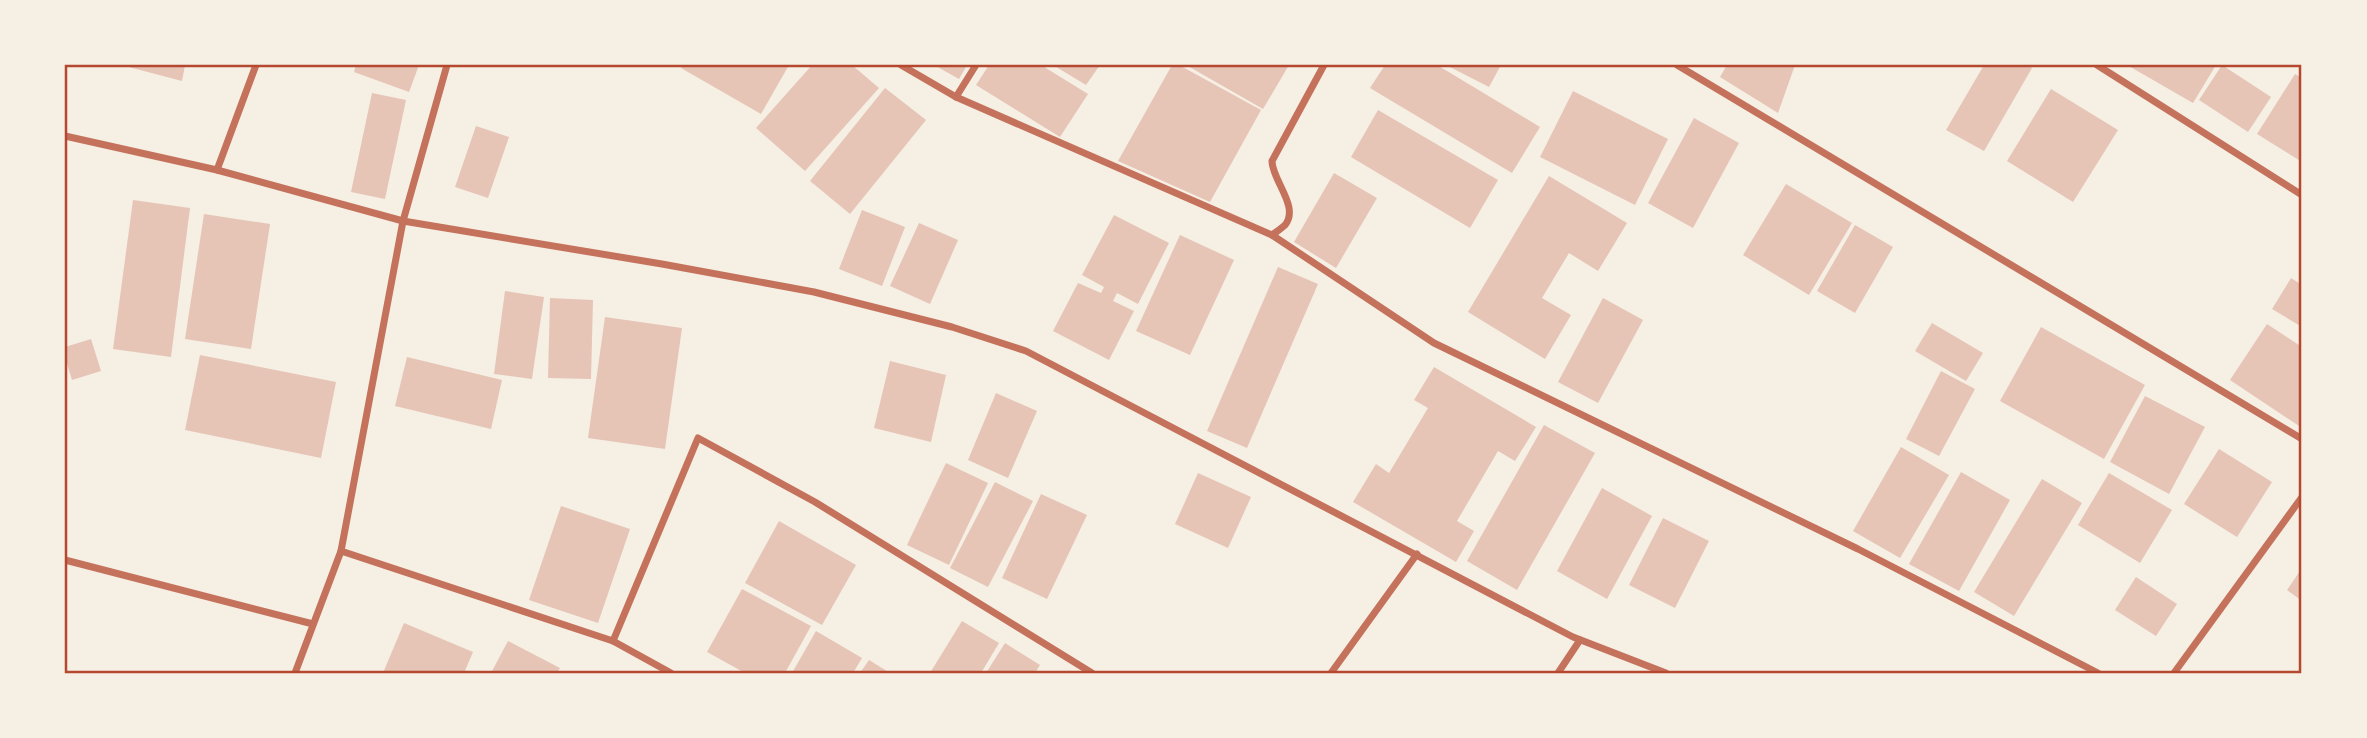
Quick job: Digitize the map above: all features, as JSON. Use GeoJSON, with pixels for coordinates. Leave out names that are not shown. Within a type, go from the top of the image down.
{"type":"FeatureCollection","features":[{"type":"Feature","properties":{"kind":"street"},"geometry":{"type":"LineString","coordinates":[[217,170],[256,65]]}},
{"type":"Feature","properties":{"kind":"street"},"geometry":{"type":"LineString","coordinates":[[295,673],[341,551],[403,221],[447,65]]}},
{"type":"Feature","properties":{"kind":"street"},"geometry":{"type":"LineString","coordinates":[[901,65],[956,97],[1272,235],[1434,343],[1858,549],[2098,673]]}},
{"type":"Feature","properties":{"kind":"street"},"geometry":{"type":"LineString","coordinates":[[956,97],[976,65]]}},
{"type":"Feature","properties":{"kind":"street"},"geometry":{"type":"LineString","coordinates":[[1272,235],[1286,224],[1289,217],[1289,206],[1272,170],[1272,161],[1324,65]]}},
{"type":"Feature","properties":{"kind":"street"},"geometry":{"type":"LineString","coordinates":[[1677,65],[2302,439]]}},
{"type":"Feature","properties":{"kind":"street"},"geometry":{"type":"LineString","coordinates":[[2097,65],[2302,195]]}},
{"type":"Feature","properties":{"kind":"street"},"geometry":{"type":"LineString","coordinates":[[65,136],[217,170],[403,221],[814,292],[952,327],[1026,351],[1580,640],[1666,673]]}},
{"type":"Feature","properties":{"kind":"street"},"geometry":{"type":"LineString","coordinates":[[613,641],[698,438],[815,502],[1092,673]]}},
{"type":"Feature","properties":{"kind":"street"},"geometry":{"type":"LineString","coordinates":[[2174,673],[2302,497]]}},
{"type":"Feature","properties":{"kind":"street"},"geometry":{"type":"LineString","coordinates":[[341,551],[613,641],[671,673]]}},
{"type":"Feature","properties":{"kind":"street"},"geometry":{"type":"LineString","coordinates":[[1331,673],[1417,554]]}},
{"type":"Feature","properties":{"kind":"street"},"geometry":{"type":"LineString","coordinates":[[65,560],[313,624]]}},
{"type":"Feature","properties":{"kind":"street"},"geometry":{"type":"LineString","coordinates":[[1558,673],[1580,640]]}},
{"type":"Feature","properties":{"kind":"building"},"geometry":{"type":"Polygon","coordinates":[[[121,65],[185,65],[182,81],[121,65]]]}},
{"type":"Feature","properties":{"kind":"building"},"geometry":{"type":"Polygon","coordinates":[[[356,65],[419,65],[409,92],[354,72],[356,65]]]}},
{"type":"Feature","properties":{"kind":"building"},"geometry":{"type":"Polygon","coordinates":[[[682,65],[789,65],[761,114],[681,68],[682,65]]]}},
{"type":"Feature","properties":{"kind":"building"},"geometry":{"type":"Polygon","coordinates":[[[812,65],[852,65],[879,88],[805,171],[756,128],[812,65]]]}},
{"type":"Feature","properties":{"kind":"building"},"geometry":{"type":"Polygon","coordinates":[[[934,65],[967,65],[959,79],[934,65]]]}},
{"type":"Feature","properties":{"kind":"building"},"geometry":{"type":"Polygon","coordinates":[[[989,65],[1041,65],[1088,94],[1060,137],[976,85],[989,65]]]}},
{"type":"Feature","properties":{"kind":"building"},"geometry":{"type":"Polygon","coordinates":[[[1053,65],[1100,65],[1086,85],[1053,65]]]}},
{"type":"Feature","properties":{"kind":"building"},"geometry":{"type":"Polygon","coordinates":[[[1172,65],[1179,65],[1261,110],[1210,202],[1118,161],[1172,65]]]}},
{"type":"Feature","properties":{"kind":"building"},"geometry":{"type":"Polygon","coordinates":[[[1186,65],[1289,65],[1263,109],[1186,65]]]}},
{"type":"Feature","properties":{"kind":"building"},"geometry":{"type":"Polygon","coordinates":[[[1385,65],[1437,65],[1540,127],[1512,173],[1370,88],[1385,65]]]}},
{"type":"Feature","properties":{"kind":"building"},"geometry":{"type":"Polygon","coordinates":[[[1446,65],[1501,65],[1489,87],[1446,65]]]}},
{"type":"Feature","properties":{"kind":"building"},"geometry":{"type":"Polygon","coordinates":[[[1727,65],[1795,65],[1778,113],[1720,77],[1727,65]]]}},
{"type":"Feature","properties":{"kind":"building"},"geometry":{"type":"Polygon","coordinates":[[[1984,65],[2027,65],[2032,68],[1984,151],[1946,130],[1984,65]]]}},
{"type":"Feature","properties":{"kind":"building"},"geometry":{"type":"Polygon","coordinates":[[[2127,65],[2216,65],[2193,103],[2127,65]]]}},
{"type":"Feature","properties":{"kind":"building"},"geometry":{"type":"Polygon","coordinates":[[[2222,65],[2271,97],[2248,132],[2199,100],[2222,65]]]}},
{"type":"Feature","properties":{"kind":"building"},"geometry":{"type":"Polygon","coordinates":[[[2295,74],[2302,78],[2302,162],[2257,134],[2295,74]]]}},
{"type":"Feature","properties":{"kind":"building"},"geometry":{"type":"Polygon","coordinates":[[[885,88],[926,120],[850,214],[810,181],[885,88]]]}},
{"type":"Feature","properties":{"kind":"building"},"geometry":{"type":"Polygon","coordinates":[[[2051,89],[2118,130],[2073,202],[2007,161],[2051,89]]]}},
{"type":"Feature","properties":{"kind":"building"},"geometry":{"type":"Polygon","coordinates":[[[1573,91],[1668,139],[1635,205],[1540,157],[1573,91]]]}},
{"type":"Feature","properties":{"kind":"building"},"geometry":{"type":"Polygon","coordinates":[[[372,93],[406,100],[385,199],[351,192],[372,93]]]}},
{"type":"Feature","properties":{"kind":"building"},"geometry":{"type":"Polygon","coordinates":[[[1378,110],[1498,180],[1470,228],[1351,157],[1378,110]]]}},
{"type":"Feature","properties":{"kind":"building"},"geometry":{"type":"Polygon","coordinates":[[[1694,118],[1739,143],[1693,228],[1648,203],[1694,118]]]}},
{"type":"Feature","properties":{"kind":"building"},"geometry":{"type":"Polygon","coordinates":[[[476,126],[509,137],[488,198],[455,187],[476,126]]]}},
{"type":"Feature","properties":{"kind":"building"},"geometry":{"type":"Polygon","coordinates":[[[1334,173],[1377,198],[1336,268],[1294,242],[1334,173]]]}},
{"type":"Feature","properties":{"kind":"building"},"geometry":{"type":"Polygon","coordinates":[[[1549,176],[1627,223],[1598,271],[1569,253],[1542,298],[1571,315],[1545,359],[1468,312],[1549,176]]]}},
{"type":"Feature","properties":{"kind":"building"},"geometry":{"type":"Polygon","coordinates":[[[1786,184],[1852,223],[1809,295],[1743,255],[1786,184]]]}},
{"type":"Feature","properties":{"kind":"building"},"geometry":{"type":"Polygon","coordinates":[[[133,200],[190,208],[171,357],[113,349],[133,200]]]}},
{"type":"Feature","properties":{"kind":"building"},"geometry":{"type":"Polygon","coordinates":[[[862,210],[905,227],[882,286],[839,269],[862,210]]]}},
{"type":"Feature","properties":{"kind":"building"},"geometry":{"type":"Polygon","coordinates":[[[204,214],[270,224],[251,349],[185,339],[204,214]]]}},
{"type":"Feature","properties":{"kind":"building"},"geometry":{"type":"Polygon","coordinates":[[[1114,215],[1169,243],[1138,304],[1117,293],[1113,301],[1134,311],[1109,360],[1053,331],[1078,283],[1101,293],[1104,287],[1082,275],[1114,215]]]}},
{"type":"Feature","properties":{"kind":"building"},"geometry":{"type":"Polygon","coordinates":[[[919,223],[958,240],[930,304],[890,286],[919,223]]]}},
{"type":"Feature","properties":{"kind":"building"},"geometry":{"type":"Polygon","coordinates":[[[1855,225],[1893,247],[1855,313],[1817,291],[1855,225]]]}},
{"type":"Feature","properties":{"kind":"building"},"geometry":{"type":"Polygon","coordinates":[[[1180,235],[1234,260],[1190,355],[1136,331],[1180,235]]]}},
{"type":"Feature","properties":{"kind":"building"},"geometry":{"type":"Polygon","coordinates":[[[1278,267],[1318,284],[1247,448],[1207,431],[1278,267]]]}},
{"type":"Feature","properties":{"kind":"building"},"geometry":{"type":"Polygon","coordinates":[[[2291,278],[2302,285],[2302,327],[2272,309],[2291,278]]]}},
{"type":"Feature","properties":{"kind":"building"},"geometry":{"type":"Polygon","coordinates":[[[505,291],[544,297],[532,379],[494,374],[505,291]]]}},
{"type":"Feature","properties":{"kind":"building"},"geometry":{"type":"Polygon","coordinates":[[[550,298],[593,300],[591,379],[548,378],[550,298]]]}},
{"type":"Feature","properties":{"kind":"building"},"geometry":{"type":"Polygon","coordinates":[[[1603,298],[1643,320],[1598,403],[1558,382],[1603,298]]]}},
{"type":"Feature","properties":{"kind":"building"},"geometry":{"type":"Polygon","coordinates":[[[605,317],[682,328],[665,449],[588,438],[605,317]]]}},
{"type":"Feature","properties":{"kind":"building"},"geometry":{"type":"Polygon","coordinates":[[[1932,323],[1983,353],[1966,381],[1915,351],[1932,323]]]}},
{"type":"Feature","properties":{"kind":"building"},"geometry":{"type":"Polygon","coordinates":[[[2267,324],[2302,347],[2302,428],[2230,380],[2267,324]]]}},
{"type":"Feature","properties":{"kind":"building"},"geometry":{"type":"Polygon","coordinates":[[[2041,327],[2145,385],[2104,459],[2000,401],[2041,327]]]}},
{"type":"Feature","properties":{"kind":"building"},"geometry":{"type":"Polygon","coordinates":[[[91,339],[101,371],[72,380],[65,347],[91,339]]]}},
{"type":"Feature","properties":{"kind":"building"},"geometry":{"type":"Polygon","coordinates":[[[200,355],[336,382],[321,458],[185,430],[200,355]]]}},
{"type":"Feature","properties":{"kind":"building"},"geometry":{"type":"Polygon","coordinates":[[[407,357],[502,380],[491,429],[395,406],[407,357]]]}},
{"type":"Feature","properties":{"kind":"building"},"geometry":{"type":"Polygon","coordinates":[[[890,361],[946,375],[931,442],[874,428],[890,361]]]}},
{"type":"Feature","properties":{"kind":"building"},"geometry":{"type":"Polygon","coordinates":[[[1434,367],[1536,427],[1515,461],[1498,451],[1457,521],[1474,531],[1456,562],[1353,502],[1376,464],[1389,473],[1428,408],[1414,400],[1434,367]]]}},
{"type":"Feature","properties":{"kind":"building"},"geometry":{"type":"Polygon","coordinates":[[[1941,371],[1975,389],[1939,456],[1906,439],[1941,371]]]}},
{"type":"Feature","properties":{"kind":"building"},"geometry":{"type":"Polygon","coordinates":[[[996,393],[1037,411],[1008,478],[968,460],[996,393]]]}},
{"type":"Feature","properties":{"kind":"building"},"geometry":{"type":"Polygon","coordinates":[[[2145,396],[2205,427],[2169,494],[2110,462],[2145,396]]]}},
{"type":"Feature","properties":{"kind":"building"},"geometry":{"type":"Polygon","coordinates":[[[1544,425],[1595,453],[1517,590],[1467,561],[1544,425]]]}},
{"type":"Feature","properties":{"kind":"building"},"geometry":{"type":"Polygon","coordinates":[[[1901,447],[1949,475],[1900,558],[1853,531],[1901,447]]]}},
{"type":"Feature","properties":{"kind":"building"},"geometry":{"type":"Polygon","coordinates":[[[2219,449],[2272,482],[2237,537],[2184,504],[2219,449]]]}},
{"type":"Feature","properties":{"kind":"building"},"geometry":{"type":"Polygon","coordinates":[[[946,463],[988,483],[949,565],[907,545],[946,463]]]}},
{"type":"Feature","properties":{"kind":"building"},"geometry":{"type":"Polygon","coordinates":[[[1961,472],[2010,500],[1959,591],[1909,564],[1961,472]]]}},
{"type":"Feature","properties":{"kind":"building"},"geometry":{"type":"Polygon","coordinates":[[[1198,473],[1251,497],[1228,548],[1175,524],[1198,473]]]}},
{"type":"Feature","properties":{"kind":"building"},"geometry":{"type":"Polygon","coordinates":[[[2109,473],[2172,510],[2140,563],[2078,525],[2109,473]]]}},
{"type":"Feature","properties":{"kind":"building"},"geometry":{"type":"Polygon","coordinates":[[[2042,479],[2082,503],[2014,616],[1974,592],[2042,479]]]}},
{"type":"Feature","properties":{"kind":"building"},"geometry":{"type":"Polygon","coordinates":[[[995,482],[1033,501],[988,587],[950,568],[995,482]]]}},
{"type":"Feature","properties":{"kind":"building"},"geometry":{"type":"Polygon","coordinates":[[[1602,488],[1652,516],[1607,599],[1557,571],[1602,488]]]}},
{"type":"Feature","properties":{"kind":"building"},"geometry":{"type":"Polygon","coordinates":[[[1041,494],[1087,515],[1047,599],[1002,578],[1041,494]]]}},
{"type":"Feature","properties":{"kind":"building"},"geometry":{"type":"Polygon","coordinates":[[[561,506],[630,529],[598,623],[529,600],[561,506]]]}},
{"type":"Feature","properties":{"kind":"building"},"geometry":{"type":"Polygon","coordinates":[[[1663,518],[1709,541],[1675,608],[1629,585],[1663,518]]]}},
{"type":"Feature","properties":{"kind":"building"},"geometry":{"type":"Polygon","coordinates":[[[779,521],[856,565],[822,625],[745,583],[779,521]]]}},
{"type":"Feature","properties":{"kind":"building"},"geometry":{"type":"Polygon","coordinates":[[[2302,568],[2302,601],[2287,590],[2302,568]]]}},
{"type":"Feature","properties":{"kind":"building"},"geometry":{"type":"Polygon","coordinates":[[[2136,577],[2177,604],[2156,636],[2115,610],[2136,577]]]}},
{"type":"Feature","properties":{"kind":"building"},"geometry":{"type":"Polygon","coordinates":[[[742,589],[811,626],[785,673],[745,673],[707,652],[742,589]]]}},
{"type":"Feature","properties":{"kind":"building"},"geometry":{"type":"Polygon","coordinates":[[[962,621],[999,643],[981,673],[930,673],[962,621]]]}},
{"type":"Feature","properties":{"kind":"building"},"geometry":{"type":"Polygon","coordinates":[[[404,623],[473,652],[464,673],[383,673],[404,623]]]}},
{"type":"Feature","properties":{"kind":"building"},"geometry":{"type":"Polygon","coordinates":[[[816,631],[862,658],[853,673],[792,673],[816,631]]]}},
{"type":"Feature","properties":{"kind":"building"},"geometry":{"type":"Polygon","coordinates":[[[508,641],[560,668],[557,673],[491,673],[508,641]]]}},
{"type":"Feature","properties":{"kind":"building"},"geometry":{"type":"Polygon","coordinates":[[[1005,643],[1040,665],[1035,673],[986,673],[1005,643]]]}},
{"type":"Feature","properties":{"kind":"building"},"geometry":{"type":"Polygon","coordinates":[[[869,660],[890,673],[860,673],[869,660]]]}}]}
